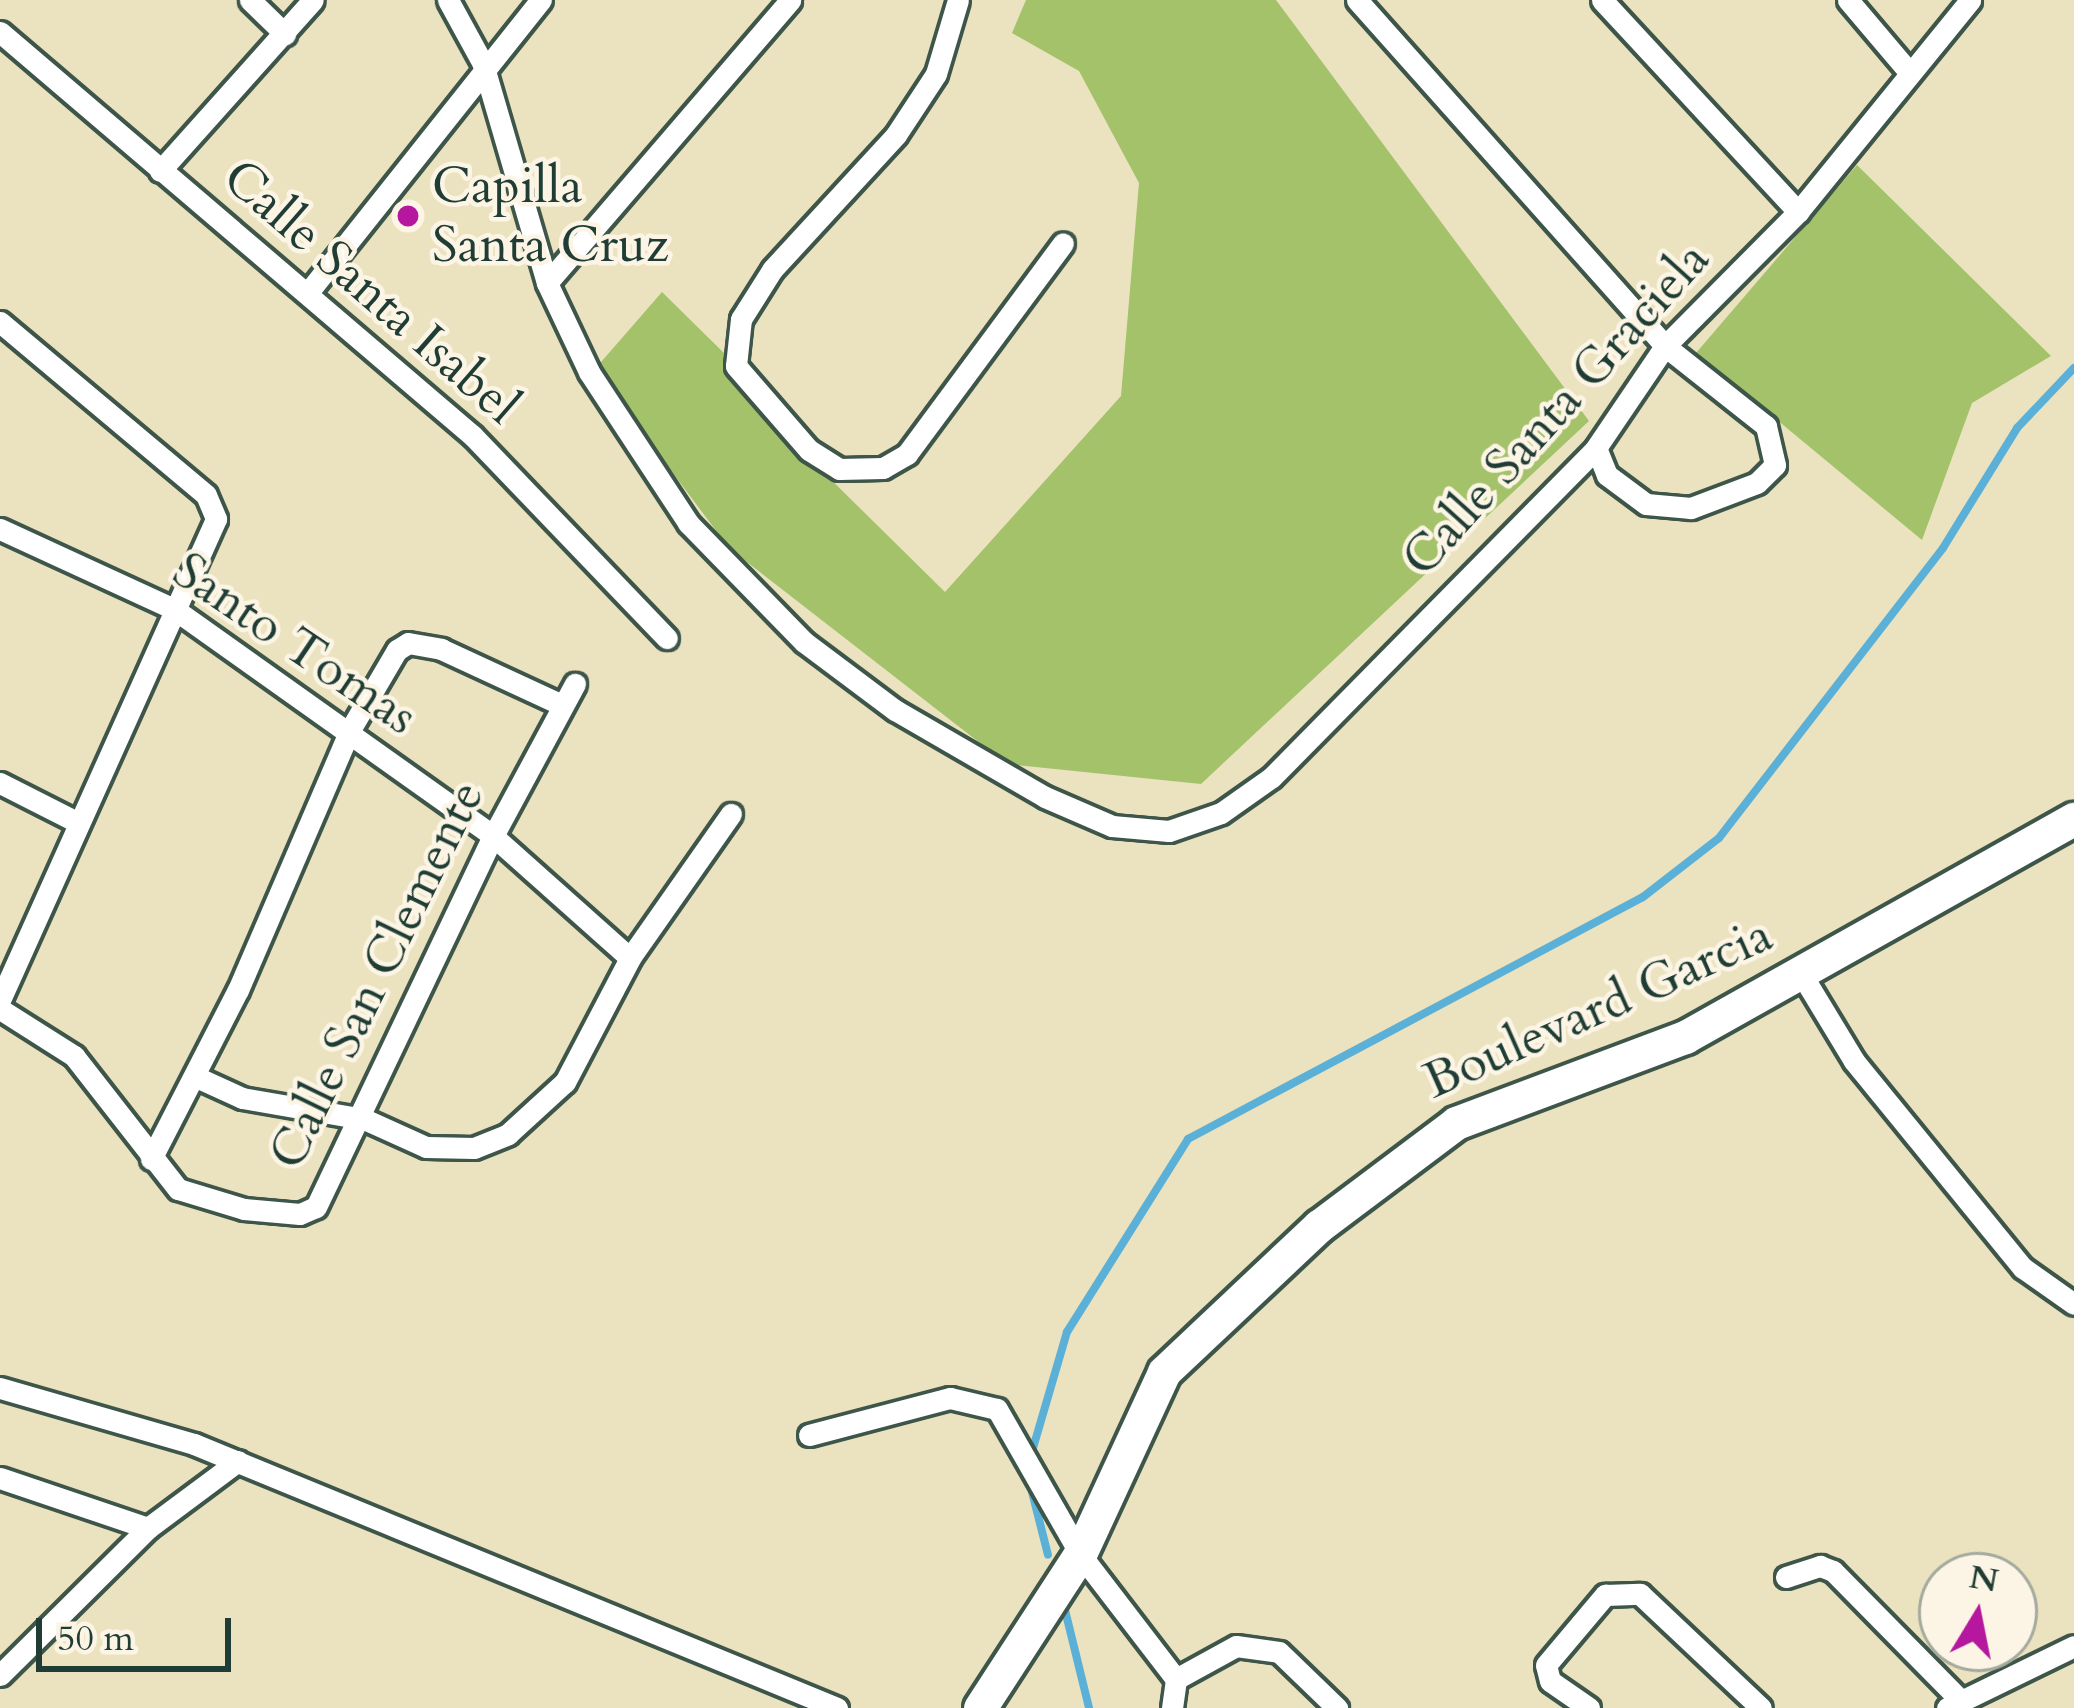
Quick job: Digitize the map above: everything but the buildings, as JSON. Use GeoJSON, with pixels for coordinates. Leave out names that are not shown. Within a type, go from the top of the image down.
{"type":"FeatureCollection","features":[{"type":"Feature","properties":{"kind":"main road","name":"Boulevard Garcia"},"geometry":{"type":"LineString","coordinates":[[980,1708],[1080,1554],[1164,1372],[1387,1171],[1456,1124],[1666,1046],[1802,975],[2074,819]]}},
{"type":"Feature","properties":{"kind":"street"},"geometry":{"type":"LineString","coordinates":[[250,0],[285,34]]}},
{"type":"Feature","properties":{"kind":"street"},"geometry":{"type":"LineString","coordinates":[[160,171],[314,0]]}},
{"type":"Feature","properties":{"kind":"street"},"geometry":{"type":"LineString","coordinates":[[448,0],[483,64],[547,283]]}},
{"type":"Feature","properties":{"kind":"street"},"geometry":{"type":"LineString","coordinates":[[310,290],[483,64],[541,0]]}},
{"type":"Feature","properties":{"kind":"street"},"geometry":{"type":"LineString","coordinates":[[547,283],[790,0]]}},
{"type":"Feature","properties":{"kind":"street"},"geometry":{"type":"LineString","coordinates":[[958,0],[936,74],[896,135],[772,270],[741,319],[736,365],[809,450],[839,469],[883,468],[907,454],[1063,243]]}},
{"type":"Feature","properties":{"kind":"street"},"geometry":{"type":"LineString","coordinates":[[1358,0],[1665,346],[1766,426],[1775,465],[1757,483],[1691,508],[1646,504],[1607,475],[1595,448]]}},
{"type":"Feature","properties":{"kind":"street"},"geometry":{"type":"LineString","coordinates":[[1602,0],[1798,212]]}},
{"type":"Feature","properties":{"kind":"street"},"geometry":{"type":"LineString","coordinates":[[1848,0],[1909,72]]}},
{"type":"Feature","properties":{"kind":"street","name":"Calle Santa Graciela"},"geometry":{"type":"LineString","coordinates":[[547,283],[590,372],[688,523],[804,642],[895,710],[1045,797],[1112,826],[1169,831],[1220,813],[1272,776],[1595,448],[1665,346],[1798,212],[1970,0]]}},
{"type":"Feature","properties":{"kind":"street","name":"Calle Santa Isabel"},"geometry":{"type":"LineString","coordinates":[[0,32],[160,171],[310,290],[473,436],[667,638]]}},
{"type":"Feature","properties":{"kind":"street"},"geometry":{"type":"LineString","coordinates":[[0,322],[214,506],[216,519],[75,821],[0,1004]]}},
{"type":"Feature","properties":{"kind":"street","name":"Santo Tomas"},"geometry":{"type":"LineString","coordinates":[[0,529],[174,609],[493,836],[630,958]]}},
{"type":"Feature","properties":{"kind":"street"},"geometry":{"type":"LineString","coordinates":[[151,1159],[194,1076],[350,730],[408,643],[441,650],[560,704]]}},
{"type":"Feature","properties":{"kind":"street","name":"Calle San Clemente"},"geometry":{"type":"LineString","coordinates":[[0,1004],[74,1056],[178,1189],[244,1209],[300,1214],[330,1187],[493,836],[560,704],[575,684]]}},
{"type":"Feature","properties":{"kind":"street"},"geometry":{"type":"LineString","coordinates":[[0,783],[75,821]]}},
{"type":"Feature","properties":{"kind":"street"},"geometry":{"type":"LineString","coordinates":[[194,1076],[242,1098],[364,1119],[450,1152],[508,1134],[565,1082],[630,958],[731,814]]}},
{"type":"Feature","properties":{"kind":"street"},"geometry":{"type":"LineString","coordinates":[[1802,975],[1853,1061],[2009,1251],[2074,1304]]}},
{"type":"Feature","properties":{"kind":"street"},"geometry":{"type":"LineString","coordinates":[[0,1388],[238,1461],[311,1498],[837,1708]]}},
{"type":"Feature","properties":{"kind":"street"},"geometry":{"type":"LineString","coordinates":[[809,1435],[950,1398],[997,1409],[1080,1554],[1176,1679],[1172,1708]]}},
{"type":"Feature","properties":{"kind":"street"},"geometry":{"type":"LineString","coordinates":[[0,1675],[148,1528],[238,1461]]}},
{"type":"Feature","properties":{"kind":"street"},"geometry":{"type":"LineString","coordinates":[[0,1478],[148,1528]]}},
{"type":"Feature","properties":{"kind":"street"},"geometry":{"type":"LineString","coordinates":[[1786,1577],[1820,1566],[1833,1571],[1953,1704],[2074,1646]]}},
{"type":"Feature","properties":{"kind":"street"},"geometry":{"type":"LineString","coordinates":[[1589,1708],[1550,1682],[1546,1665],[1605,1595],[1640,1594],[1761,1708]]}},
{"type":"Feature","properties":{"kind":"street"},"geometry":{"type":"LineString","coordinates":[[1176,1679],[1214,1654],[1259,1646],[1297,1666],[1337,1708]]}},
{"type":"Feature","properties":{"kind":"green space"},"geometry":{"type":"Polygon","coordinates":[[[1026,0],[1276,0],[1589,421],[1201,784],[1007,764],[729,548],[595,369],[662,292],[727,356],[739,389],[945,592],[1121,396],[1139,183],[1079,71],[1012,33],[1026,0]]]}},
{"type":"Feature","properties":{"kind":"green space"},"geometry":{"type":"Polygon","coordinates":[[[1857,165],[2051,356],[1972,403],[1922,540],[1696,353],[1857,165]]]}},
{"type":"Feature","properties":{"kind":"waterway"},"geometry":{"type":"LineString","coordinates":[[1031,1455],[1067,1332],[1188,1139],[1643,897],[1719,838],[1943,548],[2017,428],[2074,368]]}},
{"type":"Feature","properties":{"kind":"waterway"},"geometry":{"type":"LineString","coordinates":[[1028,1476],[1048,1555]]}},
{"type":"Feature","properties":{"kind":"waterway"},"geometry":{"type":"LineString","coordinates":[[1065,1610],[1089,1708]]}},
{"type":"Feature","properties":{"kind":"place","name":"Capilla Santa Cruz"},"geometry":{"type":"Point","coordinates":[408,216]}}]}
